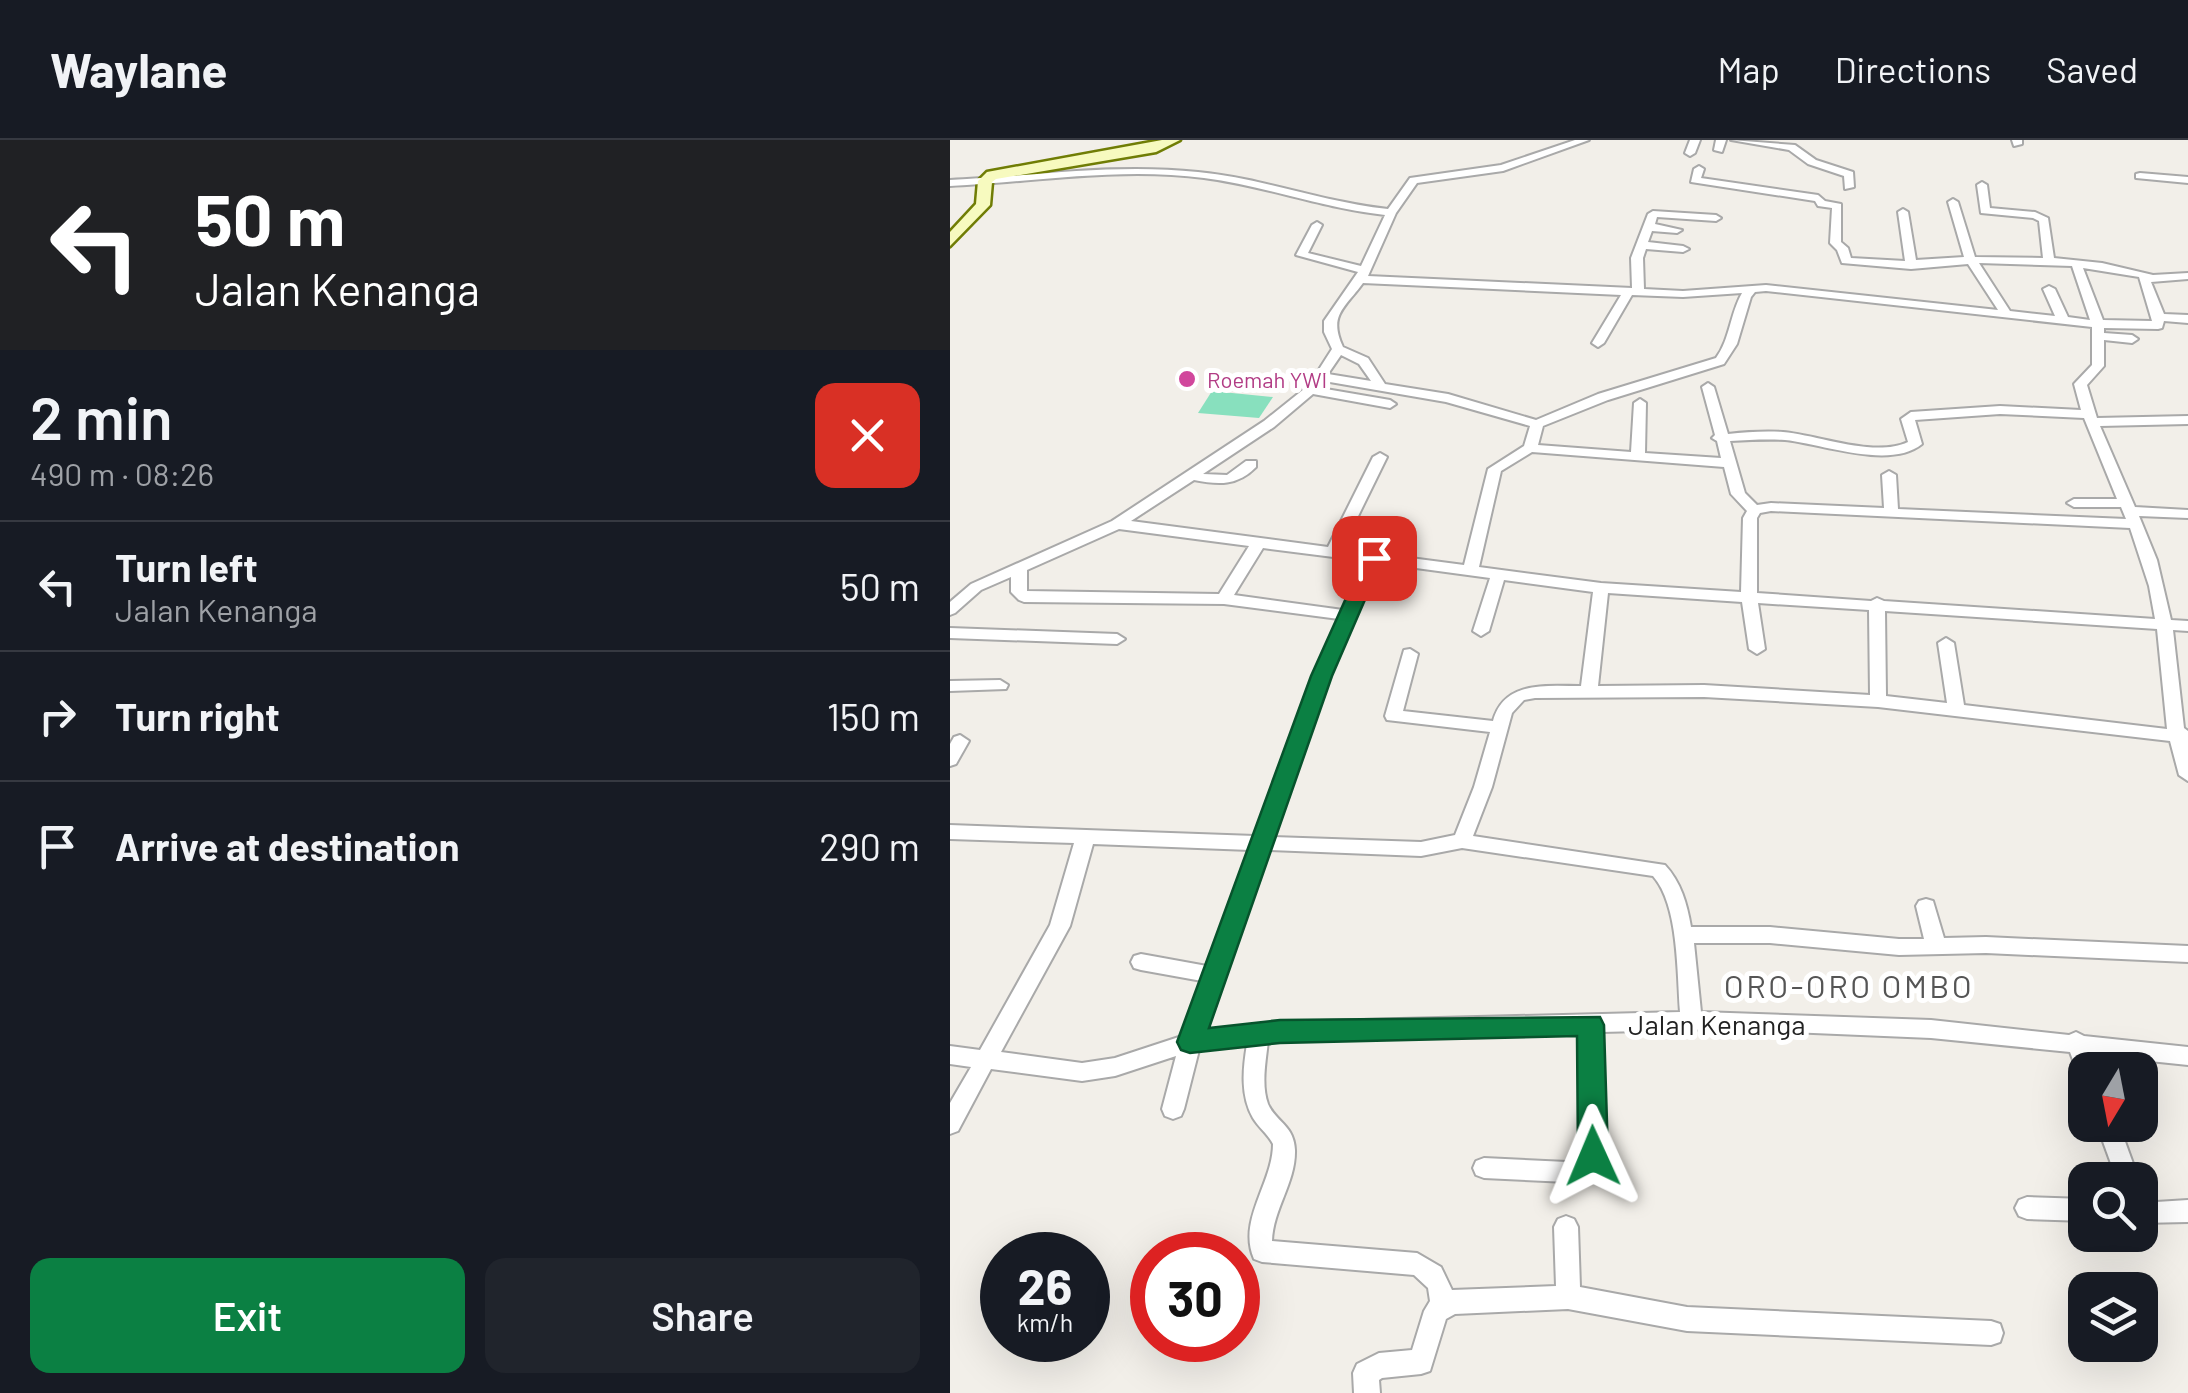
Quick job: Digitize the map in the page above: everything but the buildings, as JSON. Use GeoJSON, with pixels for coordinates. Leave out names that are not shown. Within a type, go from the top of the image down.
{"type":"FeatureCollection","features":[{"type":"Feature","properties":{"kind":"main road"},"geometry":{"type":"LineString","coordinates":[[950,241],[983,205],[985,181],[1002,171],[1156,148],[1173,140]]}},
{"type":"Feature","properties":{"kind":"street"},"geometry":{"type":"LineString","coordinates":[[1379,384],[1376,373],[1364,361],[1338,349],[1329,330],[1330,320],[1362,275],[1388,228],[1389,212],[1419,178],[1504,168],[1584,140]]}},
{"type":"Feature","properties":{"kind":"street"},"geometry":{"type":"LineString","coordinates":[[1690,152],[1695,140]]}},
{"type":"Feature","properties":{"kind":"street"},"geometry":{"type":"LineString","coordinates":[[1736,140],[1769,149],[1792,147],[1812,162],[1844,170],[1849,174],[1848,187]]}},
{"type":"Feature","properties":{"kind":"street"},"geometry":{"type":"LineString","coordinates":[[1742,158],[1745,141]]}},
{"type":"Feature","properties":{"kind":"street"},"geometry":{"type":"LineString","coordinates":[[1700,169],[1694,178],[1697,181],[1818,198],[1837,206],[1835,243],[1842,248],[1842,258],[1897,267],[1972,261],[2188,276]]}},
{"type":"Feature","properties":{"kind":"street"},"geometry":{"type":"LineString","coordinates":[[950,183],[1142,170],[1208,176],[1319,203],[1389,212]]}},
{"type":"Feature","properties":{"kind":"street"},"geometry":{"type":"LineString","coordinates":[[2140,176],[2188,180]]}},
{"type":"Feature","properties":{"kind":"street"},"geometry":{"type":"LineString","coordinates":[[1982,185],[1985,211],[2035,215],[2044,220],[2049,264]]}},
{"type":"Feature","properties":{"kind":"street"},"geometry":{"type":"LineString","coordinates":[[1953,202],[1972,261],[2006,312]]}},
{"type":"Feature","properties":{"kind":"street"},"geometry":{"type":"LineString","coordinates":[[1598,343],[1634,291],[1637,258],[1658,211],[1716,218]]}},
{"type":"Feature","properties":{"kind":"street"},"geometry":{"type":"LineString","coordinates":[[1904,212],[1911,266]]}},
{"type":"Feature","properties":{"kind":"street"},"geometry":{"type":"LineString","coordinates":[[1316,225],[1302,255],[1362,275],[1634,291],[1706,293],[1752,288],[1900,300],[2063,320],[2132,339]]}},
{"type":"Feature","properties":{"kind":"street"},"geometry":{"type":"LineString","coordinates":[[1648,228],[1677,230]]}},
{"type":"Feature","properties":{"kind":"street"},"geometry":{"type":"LineString","coordinates":[[1642,245],[1683,249]]}},
{"type":"Feature","properties":{"kind":"street"},"geometry":{"type":"LineString","coordinates":[[2077,266],[2098,330],[2098,366],[2080,384],[2155,580],[2166,624],[2188,776]]}},
{"type":"Feature","properties":{"kind":"street"},"geometry":{"type":"LineString","coordinates":[[1897,267],[1900,300]]}},
{"type":"Feature","properties":{"kind":"street"},"geometry":{"type":"LineString","coordinates":[[2098,330],[2154,326],[2161,322],[2144,280],[2148,276]]}},
{"type":"Feature","properties":{"kind":"street"},"geometry":{"type":"LineString","coordinates":[[1321,377],[1379,384],[1537,424],[1602,397],[1720,361],[1730,346],[1740,300],[1752,288]]}},
{"type":"Feature","properties":{"kind":"street"},"geometry":{"type":"LineString","coordinates":[[2050,289],[2063,320]]}},
{"type":"Feature","properties":{"kind":"street"},"geometry":{"type":"LineString","coordinates":[[2160,317],[2188,319]]}},
{"type":"Feature","properties":{"kind":"street"},"geometry":{"type":"LineString","coordinates":[[950,610],[976,587],[1117,524],[1191,475],[1311,390],[1338,349]]}},
{"type":"Feature","properties":{"kind":"street"},"geometry":{"type":"LineString","coordinates":[[1708,387],[1727,463],[1741,500],[1754,510]]}},
{"type":"Feature","properties":{"kind":"street"},"geometry":{"type":"LineString","coordinates":[[1311,390],[1390,404]]}},
{"type":"Feature","properties":{"kind":"street"},"geometry":{"type":"LineString","coordinates":[[1638,458],[1640,403]]}},
{"type":"Feature","properties":{"kind":"street"},"geometry":{"type":"LineString","coordinates":[[1719,438],[1786,436],[1844,446],[1905,450],[1915,444],[1908,420],[1912,416],[2000,410],[2092,418],[2188,420]]}},
{"type":"Feature","properties":{"kind":"street"},"geometry":{"type":"LineString","coordinates":[[1530,448],[1537,424]]}},
{"type":"Feature","properties":{"kind":"street"},"geometry":{"type":"LineString","coordinates":[[1470,572],[1495,469],[1530,448],[1727,463]]}},
{"type":"Feature","properties":{"kind":"street"},"geometry":{"type":"LineString","coordinates":[[1333,552],[1380,456]]}},
{"type":"Feature","properties":{"kind":"street"},"geometry":{"type":"LineString","coordinates":[[1191,475],[1234,481],[1251,464]]}},
{"type":"Feature","properties":{"kind":"street"},"geometry":{"type":"LineString","coordinates":[[1888,475],[1891,514]]}},
{"type":"Feature","properties":{"kind":"street"},"geometry":{"type":"LineString","coordinates":[[2074,503],[2129,513]]}},
{"type":"Feature","properties":{"kind":"street"},"geometry":{"type":"LineString","coordinates":[[1754,510],[1771,506],[1891,514],[2188,514]]}},
{"type":"Feature","properties":{"kind":"street"},"geometry":{"type":"LineString","coordinates":[[1754,510],[1749,530],[1748,596],[1757,649]]}},
{"type":"Feature","properties":{"kind":"street"},"geometry":{"type":"LineString","coordinates":[[1117,524],[1601,588],[2188,626]]}},
{"type":"Feature","properties":{"kind":"street"},"geometry":{"type":"LineString","coordinates":[[1224,599],[1258,542]]}},
{"type":"Feature","properties":{"kind":"street"},"geometry":{"type":"LineString","coordinates":[[1173,1109],[1190,1042],[1346,616],[1374,558]]}},
{"type":"Feature","properties":{"kind":"street"},"geometry":{"type":"LineString","coordinates":[[1020,570],[1019,592],[1024,597],[1224,599],[1346,616]]}},
{"type":"Feature","properties":{"kind":"street"},"geometry":{"type":"LineString","coordinates":[[1481,631],[1498,576]]}},
{"type":"Feature","properties":{"kind":"street"},"geometry":{"type":"LineString","coordinates":[[1589,690],[1601,588]]}},
{"type":"Feature","properties":{"kind":"street"},"geometry":{"type":"LineString","coordinates":[[1878,603],[1878,701]]}},
{"type":"Feature","properties":{"kind":"street"},"geometry":{"type":"LineString","coordinates":[[950,634],[1117,638]]}},
{"type":"Feature","properties":{"kind":"street"},"geometry":{"type":"LineString","coordinates":[[1946,644],[1956,710]]}},
{"type":"Feature","properties":{"kind":"street"},"geometry":{"type":"LineString","coordinates":[[1410,654],[1393,716],[1498,727]]}},
{"type":"Feature","properties":{"kind":"street"},"geometry":{"type":"LineString","coordinates":[[950,686],[1000,685]]}},
{"type":"Feature","properties":{"kind":"street"},"geometry":{"type":"LineString","coordinates":[[1462,841],[1483,787],[1498,727],[1508,704],[1518,696],[1589,690],[1878,701],[2180,736]]}},
{"type":"Feature","properties":{"kind":"street"},"geometry":{"type":"LineString","coordinates":[[950,760],[960,741]]}},
{"type":"Feature","properties":{"kind":"street"},"geometry":{"type":"LineString","coordinates":[[950,832],[1421,850],[1462,841],[1658,870],[1668,879],[1683,934],[1690,1021]]}},
{"type":"Feature","properties":{"kind":"street"},"geometry":{"type":"LineString","coordinates":[[950,1124],[989,1060],[1066,912],[1085,838]]}},
{"type":"Feature","properties":{"kind":"street"},"geometry":{"type":"LineString","coordinates":[[1926,906],[1936,947]]}},
{"type":"Feature","properties":{"kind":"street"},"geometry":{"type":"LineString","coordinates":[[1683,934],[2188,954]]}},
{"type":"Feature","properties":{"kind":"street"},"geometry":{"type":"LineString","coordinates":[[1141,962],[1215,975]]}},
{"type":"Feature","properties":{"kind":"street","name":"Jalan Kenanga"},"geometry":{"type":"LineString","coordinates":[[950,1055],[1082,1072],[1116,1067],[1190,1042],[1259,1033],[1690,1021],[1912,1028],[2076,1041],[2188,1056]]}},
{"type":"Feature","properties":{"kind":"street"},"geometry":{"type":"LineString","coordinates":[[1484,1168],[1567,1172],[1588,1165],[1593,1156],[1590,1025]]}},
{"type":"Feature","properties":{"kind":"street"},"geometry":{"type":"LineString","coordinates":[[1259,1033],[1255,1065],[1258,1104],[1284,1144],[1282,1165],[1258,1238],[1262,1251],[1417,1264],[1428,1269],[1442,1288],[1442,1305],[1431,1321],[1421,1362],[1379,1366],[1366,1373],[1367,1393]]}},
{"type":"Feature","properties":{"kind":"street"},"geometry":{"type":"LineString","coordinates":[[2076,1041],[2080,1052]]}},
{"type":"Feature","properties":{"kind":"street"},"geometry":{"type":"LineString","coordinates":[[2027,1208],[2068,1209]]}},
{"type":"Feature","properties":{"kind":"street"},"geometry":{"type":"LineString","coordinates":[[2158,1212],[2188,1212]]}},
{"type":"Feature","properties":{"kind":"street"},"geometry":{"type":"LineString","coordinates":[[1566,1227],[1568,1296]]}},
{"type":"Feature","properties":{"kind":"street"},"geometry":{"type":"LineString","coordinates":[[1442,1305],[1568,1296],[1688,1318],[1991,1333]]}},
{"type":"Feature","properties":{"kind":"green space"},"geometry":{"type":"Polygon","coordinates":[[[1212,391],[1273,397],[1259,418],[1198,413],[1212,391]]]}},
{"type":"Feature","properties":{"kind":"place","name":"Roemah YWI"},"geometry":{"type":"Point","coordinates":[1187,379]}},
{"type":"Feature","properties":{"kind":"district","name":"ORO-ORO OMBO"},"geometry":{"type":"Point","coordinates":[1849,985]}},
{"type":"Feature","properties":{"kind":"route"},"geometry":{"type":"LineString","coordinates":[[1374,558],[1322,676],[1190,1042],[1280,1032],[1590,1025],[1593,1156]]}}]}
